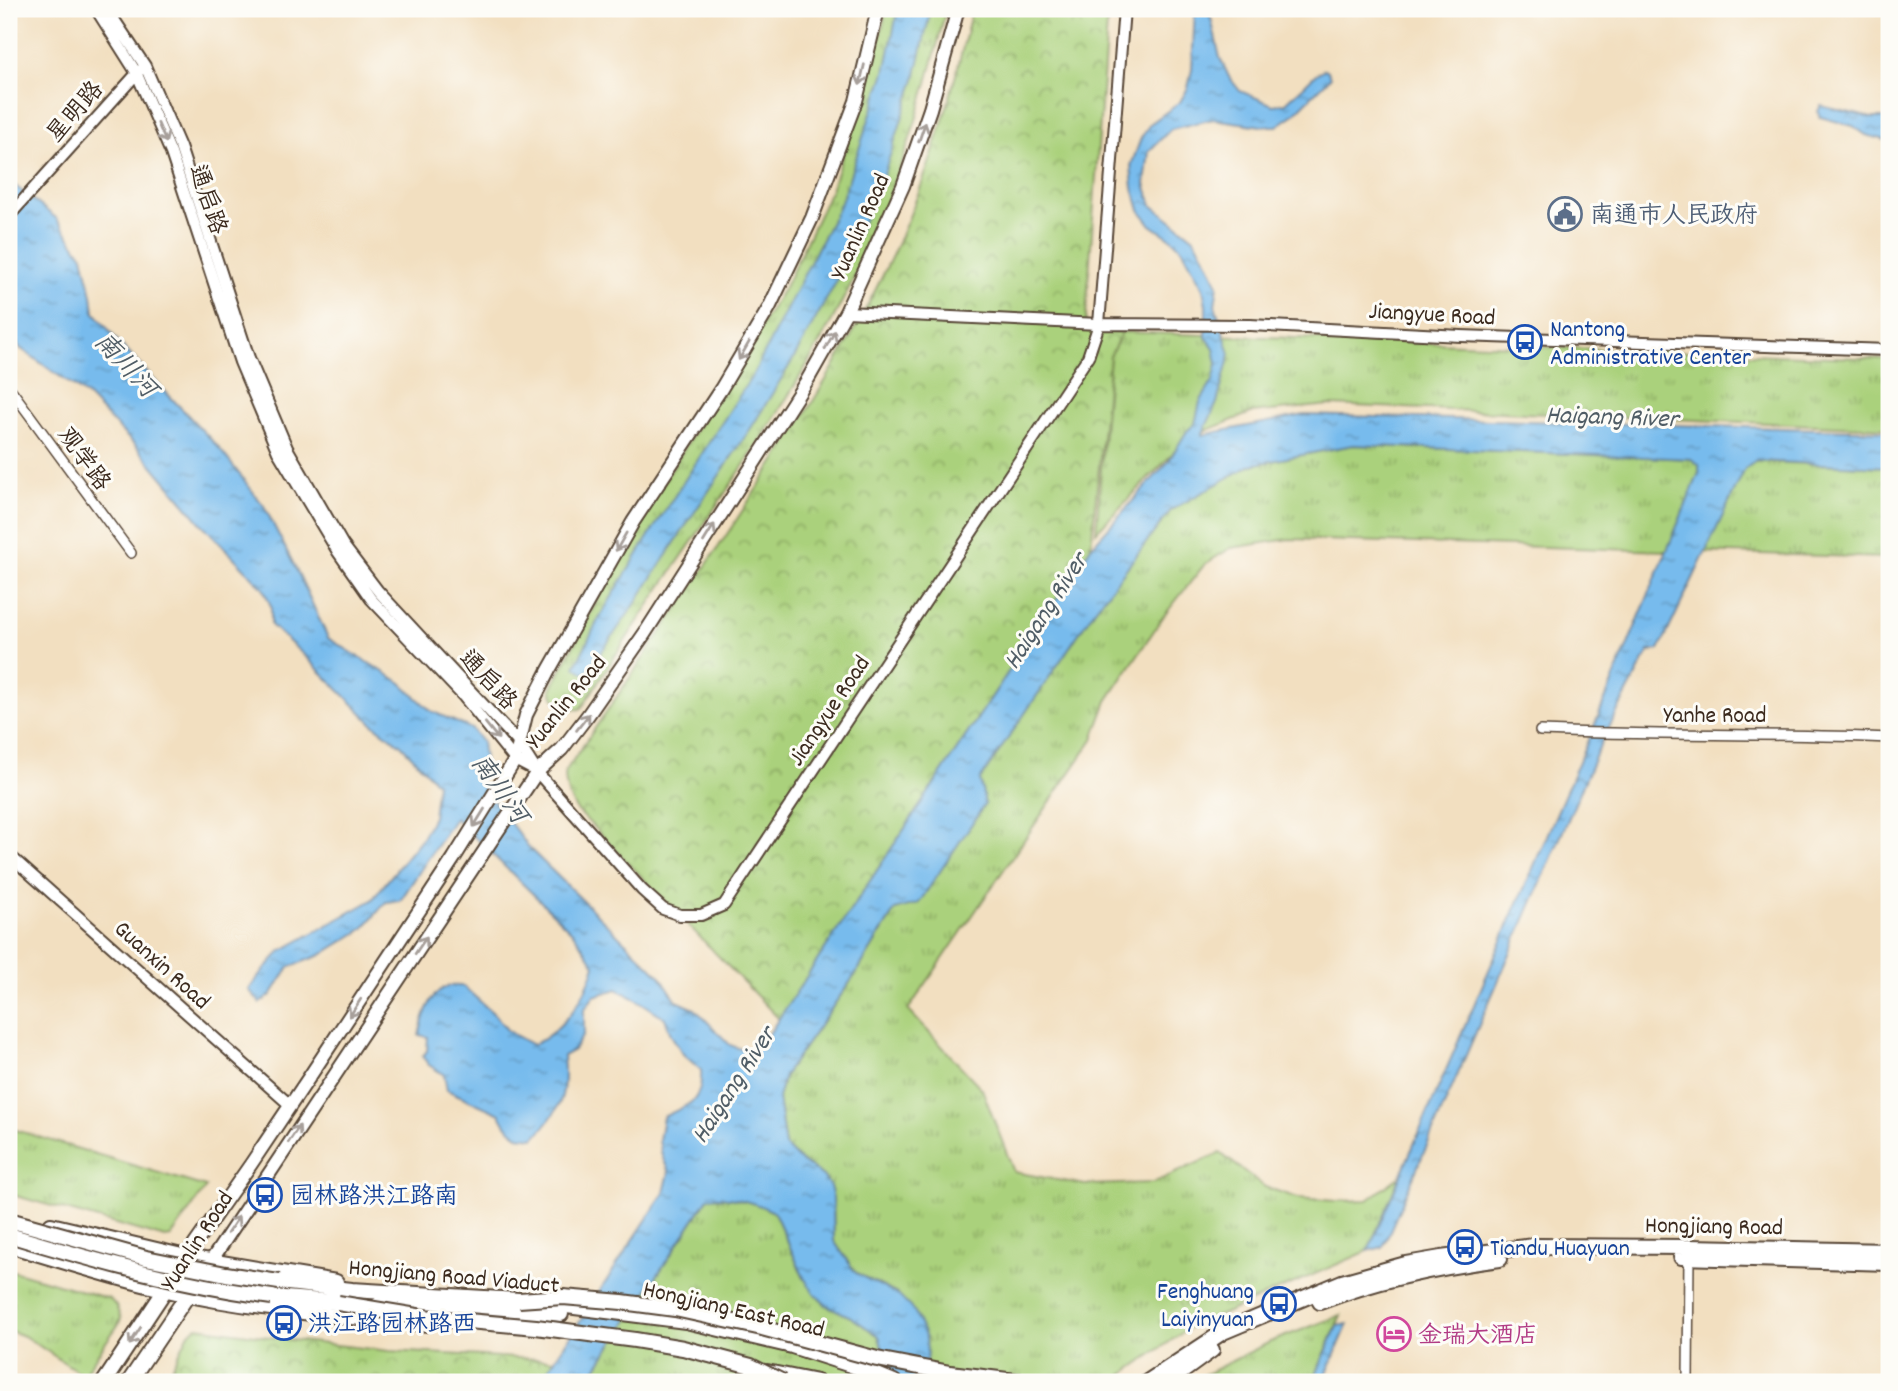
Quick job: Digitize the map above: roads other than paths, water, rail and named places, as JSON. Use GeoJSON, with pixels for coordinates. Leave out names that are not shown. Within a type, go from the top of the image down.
{"type":"FeatureCollection","features":[{"type":"Feature","properties":{"kind":"main road","name":"Yuanlin Road"},"geometry":{"type":"LineString","coordinates":[[104,1382],[454,858],[516,760],[526,715],[549,670],[633,522],[750,342],[813,218],[856,101],[878,9]]}},
{"type":"Feature","properties":{"kind":"main road","name":"Yuanlin Road"},"geometry":{"type":"LineString","coordinates":[[129,1382],[537,772],[562,749],[589,715],[645,633],[808,379],[846,312],[903,186],[930,108],[958,9]]}},
{"type":"Feature","properties":{"kind":"main road","name":"Hongjiang East Road"},"geometry":{"type":"LineString","coordinates":[[11,1217],[187,1257],[276,1273],[353,1284],[645,1308],[767,1334],[873,1376],[906,1382]]}},
{"type":"Feature","properties":{"kind":"main road","name":"Hongjiang Road Viaduct"},"geometry":{"type":"LineString","coordinates":[[11,1217],[146,1258],[226,1274],[352,1290],[519,1300],[709,1325],[811,1352],[894,1382]]}},
{"type":"Feature","properties":{"kind":"main road","name":"Hongjiang Road Viaduct"},"geometry":{"type":"LineString","coordinates":[[10,1243],[222,1291],[338,1303],[559,1314],[696,1331],[784,1353],[856,1375],[873,1376]]}},
{"type":"Feature","properties":{"kind":"main road"},"geometry":{"type":"LineString","coordinates":[[10,1243],[165,1289],[217,1300],[347,1318],[631,1343],[817,1382]]}},
{"type":"Feature","properties":{"kind":"main road","name":"Hongjiang Road"},"geometry":{"type":"LineString","coordinates":[[1147,1382],[1223,1332],[1342,1282],[1406,1264],[1469,1253],[1533,1246],[1889,1263]]}},
{"type":"Feature","properties":{"kind":"main road","name":"Hongjiang Road"},"geometry":{"type":"LineString","coordinates":[[1168,1382],[1221,1344],[1260,1325],[1349,1290],[1443,1266],[1535,1256],[1889,1251]]}},
{"type":"Feature","properties":{"kind":"main road"},"geometry":{"type":"LineString","coordinates":[[519,1300],[563,1297],[675,1309],[762,1328],[899,1364],[1024,1382]]}},
{"type":"Feature","properties":{"kind":"main road"},"geometry":{"type":"LineString","coordinates":[[338,1303],[423,1317],[536,1327],[683,1348],[751,1366],[783,1382]]}},
{"type":"Feature","properties":{"kind":"street","name":"通启路"},"geometry":{"type":"LineString","coordinates":[[96,9],[141,69],[240,362],[278,452],[338,552],[371,599],[464,697],[516,760],[537,772]]}},
{"type":"Feature","properties":{"kind":"street","name":"通启路"},"geometry":{"type":"LineString","coordinates":[[107,9],[180,147],[249,358],[287,448],[343,545],[378,591],[518,742],[537,772]]}},
{"type":"Feature","properties":{"kind":"street","name":"Jiangyue Road"},"geometry":{"type":"LineString","coordinates":[[537,772],[642,890],[663,909],[680,915],[701,915],[724,905],[1088,357],[1099,324],[1124,9]]}},
{"type":"Feature","properties":{"kind":"street","name":"星明路"},"geometry":{"type":"LineString","coordinates":[[9,216],[141,69]]}},
{"type":"Feature","properties":{"kind":"street"},"geometry":{"type":"LineString","coordinates":[[846,312],[1099,324]]}},
{"type":"Feature","properties":{"kind":"street","name":"Jiangyue Road"},"geometry":{"type":"LineString","coordinates":[[1099,324],[1201,324],[1513,338],[1889,350]]}},
{"type":"Feature","properties":{"kind":"street","name":"观学路"},"geometry":{"type":"LineString","coordinates":[[9,387],[131,553]]}},
{"type":"Feature","properties":{"kind":"street","name":"Yanhe Road"},"geometry":{"type":"LineString","coordinates":[[1541,731],[1800,734],[1889,738]]}},
{"type":"Feature","properties":{"kind":"street","name":"Guanxin Road"},"geometry":{"type":"LineString","coordinates":[[9,855],[290,1105]]}},
{"type":"Feature","properties":{"kind":"street"},"geometry":{"type":"LineString","coordinates":[[1688,1382],[1689,1252]]}},
{"type":"Feature","properties":{"kind":"water"},"geometry":{"type":"Polygon","coordinates":[[[898,9],[931,9],[915,79],[882,180],[836,282],[753,425],[586,674],[575,667],[599,618],[754,373],[841,202],[885,72],[898,9]]]}},
{"type":"Feature","properties":{"kind":"water"},"geometry":{"type":"Polygon","coordinates":[[[1195,9],[1209,9],[1220,58],[1229,77],[1240,91],[1273,105],[1286,103],[1316,74],[1325,69],[1330,78],[1293,115],[1277,126],[1213,119],[1171,129],[1149,151],[1145,184],[1152,205],[1194,238],[1218,285],[1215,305],[1230,354],[1217,403],[1202,435],[1304,415],[1889,431],[1889,467],[1756,461],[1745,469],[1659,650],[1649,651],[1602,741],[1383,1247],[1368,1251],[1595,724],[1699,473],[1699,465],[1691,459],[1353,445],[1251,465],[1171,510],[1094,611],[980,780],[985,804],[919,903],[895,910],[855,975],[784,1076],[778,1098],[785,1146],[798,1159],[823,1176],[830,1186],[833,1198],[834,1241],[856,1273],[898,1295],[915,1312],[926,1338],[923,1382],[874,1382],[882,1347],[879,1336],[851,1317],[826,1305],[815,1294],[804,1278],[774,1212],[742,1200],[717,1197],[708,1198],[587,1382],[540,1382],[664,1193],[669,1172],[659,1140],[663,1117],[687,1105],[697,1096],[701,1070],[683,1054],[671,1035],[665,1018],[617,989],[594,996],[584,1010],[584,1033],[574,1050],[563,1056],[564,1081],[561,1101],[534,1138],[518,1136],[506,1125],[500,1114],[447,1090],[444,1075],[429,1065],[422,1056],[427,1051],[428,1037],[419,1035],[428,1008],[440,990],[448,986],[463,986],[494,1014],[508,1031],[533,1045],[564,1022],[586,989],[595,965],[574,934],[455,818],[400,901],[386,902],[363,929],[321,955],[289,967],[271,995],[260,1003],[249,990],[281,951],[372,900],[422,838],[433,817],[437,783],[401,745],[374,725],[271,625],[271,606],[263,588],[200,522],[137,447],[86,395],[20,348],[9,330],[9,181],[56,218],[83,256],[94,311],[120,344],[219,448],[264,506],[328,638],[400,682],[431,711],[472,729],[482,742],[485,768],[479,782],[531,850],[660,976],[677,1001],[695,1009],[730,1045],[748,1052],[762,1044],[1091,547],[1168,462],[1187,431],[1195,424],[1200,402],[1213,381],[1217,364],[1214,348],[1206,337],[1203,288],[1183,250],[1151,225],[1141,212],[1133,188],[1131,166],[1141,138],[1150,124],[1180,102],[1188,88],[1192,69],[1195,9]]]}},
{"type":"Feature","properties":{"kind":"water"},"geometry":{"type":"Polygon","coordinates":[[[1821,106],[1872,118],[1889,118],[1889,141],[1866,135],[1853,126],[1820,117],[1818,111],[1821,106]]]}},
{"type":"Feature","properties":{"kind":"water"},"geometry":{"type":"Polygon","coordinates":[[[1348,1324],[1323,1382],[1313,1382],[1337,1326],[1348,1324]]]}},
{"type":"Feature","properties":{"kind":"place","name":"南通市人民政府"},"geometry":{"type":"Point","coordinates":[1565,214]}},
{"type":"Feature","properties":{"kind":"place","name":"Nantong Administrative Center"},"geometry":{"type":"Point","coordinates":[1525,342]}},
{"type":"Feature","properties":{"kind":"place","name":"园林路洪江路南"},"geometry":{"type":"Point","coordinates":[265,1195]}},
{"type":"Feature","properties":{"kind":"place","name":"Tiandu Huayuan"},"geometry":{"type":"Point","coordinates":[1465,1247]}},
{"type":"Feature","properties":{"kind":"place","name":"Fenghuang Laiyinyuan"},"geometry":{"type":"Point","coordinates":[1279,1304]}},
{"type":"Feature","properties":{"kind":"place","name":"洪江路园林路西"},"geometry":{"type":"Point","coordinates":[284,1323]}},
{"type":"Feature","properties":{"kind":"place","name":"金瑞大酒店"},"geometry":{"type":"Point","coordinates":[1394,1334]}},
{"type":"Feature","properties":{"kind":"water label","name":"南川河"},"geometry":{"type":"Point","coordinates":[127,364]}},
{"type":"Feature","properties":{"kind":"water label","name":"Haigang River"},"geometry":{"type":"Point","coordinates":[1612,415]}},
{"type":"Feature","properties":{"kind":"water label","name":"Haigang River"},"geometry":{"type":"Point","coordinates":[1044,610]}},
{"type":"Feature","properties":{"kind":"water label","name":"南川河"},"geometry":{"type":"Point","coordinates":[501,788]}},
{"type":"Feature","properties":{"kind":"water label","name":"Haigang River"},"geometry":{"type":"Point","coordinates":[732,1084]}}]}
